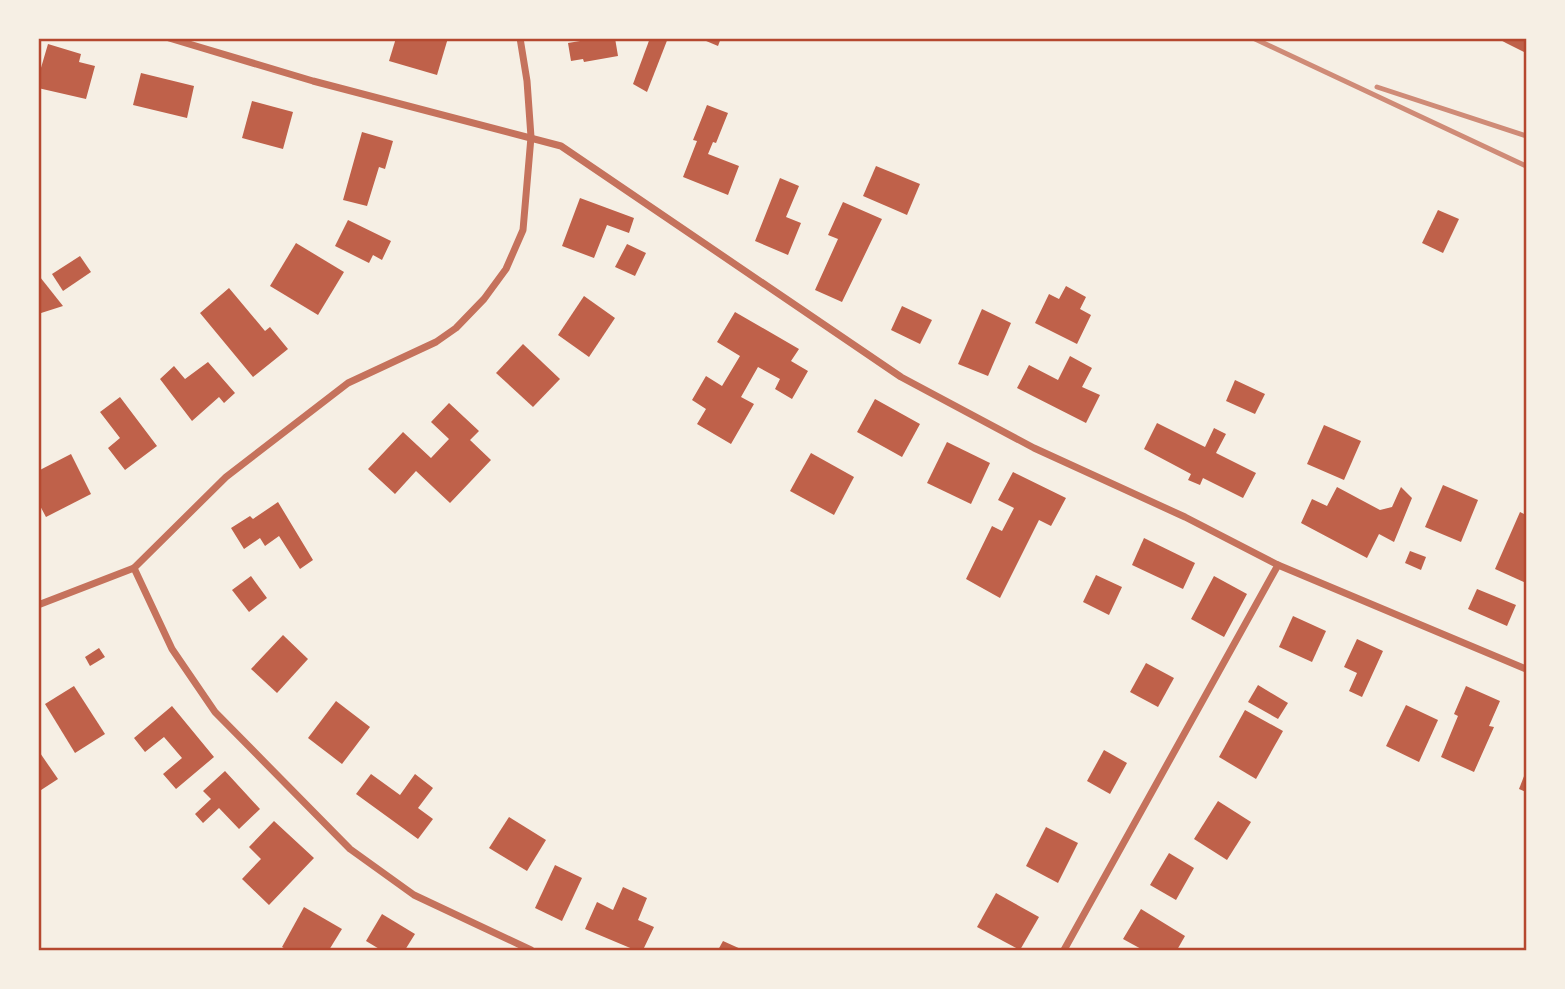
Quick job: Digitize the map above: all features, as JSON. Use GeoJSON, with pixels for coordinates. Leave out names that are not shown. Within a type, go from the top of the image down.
{"type":"FeatureCollection","features":[{"type":"Feature","properties":{"kind":"street"},"geometry":{"type":"LineString","coordinates":[[169,38],[313,81],[561,146],[901,377],[1034,448],[1185,517],[1278,565],[1527,669]]}},
{"type":"Feature","properties":{"kind":"street"},"geometry":{"type":"LineString","coordinates":[[38,605],[134,568],[226,477],[256,453],[348,383],[436,342],[456,328],[484,299],[506,269],[523,230],[531,137],[527,81],[520,38]]}},
{"type":"Feature","properties":{"kind":"street"},"geometry":{"type":"LineString","coordinates":[[1064,950],[1278,565]]}},
{"type":"Feature","properties":{"kind":"street"},"geometry":{"type":"LineString","coordinates":[[134,568],[172,649],[215,712],[350,849],[414,895],[531,950]]}},
{"type":"Feature","properties":{"kind":"building"},"geometry":{"type":"Polygon","coordinates":[[[396,38],[448,38],[437,75],[389,61],[396,38]]]}},
{"type":"Feature","properties":{"kind":"building"},"geometry":{"type":"Polygon","coordinates":[[[579,38],[615,38],[618,56],[584,62],[583,59],[571,61],[568,43],[580,41],[579,38]]]}},
{"type":"Feature","properties":{"kind":"building"},"geometry":{"type":"Polygon","coordinates":[[[650,38],[668,38],[647,92],[633,84],[650,38]]]}},
{"type":"Feature","properties":{"kind":"building"},"geometry":{"type":"Polygon","coordinates":[[[699,38],[721,38],[718,46],[699,38]]]}},
{"type":"Feature","properties":{"kind":"building"},"geometry":{"type":"Polygon","coordinates":[[[1497,38],[1526,38],[1526,53],[1506,43],[1497,38]]]}},
{"type":"Feature","properties":{"kind":"building"},"geometry":{"type":"Polygon","coordinates":[[[48,44],[81,54],[79,62],[95,66],[86,99],[38,88],[38,78],[48,44]]]}},
{"type":"Feature","properties":{"kind":"building"},"geometry":{"type":"Polygon","coordinates":[[[141,73],[194,86],[187,118],[133,105],[141,73]]]}},
{"type":"Feature","properties":{"kind":"building"},"geometry":{"type":"Polygon","coordinates":[[[252,101],[293,112],[283,149],[242,138],[252,101]]]}},
{"type":"Feature","properties":{"kind":"building"},"geometry":{"type":"Polygon","coordinates":[[[707,105],[728,113],[716,143],[713,142],[708,154],[739,166],[728,195],[683,177],[697,141],[693,140],[707,105]]]}},
{"type":"Feature","properties":{"kind":"building"},"geometry":{"type":"Polygon","coordinates":[[[362,132],[393,141],[385,169],[379,167],[367,206],[343,200],[362,132]]]}},
{"type":"Feature","properties":{"kind":"building"},"geometry":{"type":"Polygon","coordinates":[[[876,166],[920,184],[907,215],[863,196],[876,166]]]}},
{"type":"Feature","properties":{"kind":"building"},"geometry":{"type":"Polygon","coordinates":[[[780,178],[799,186],[786,217],[801,223],[788,255],[755,241],[780,178]]]}},
{"type":"Feature","properties":{"kind":"building"},"geometry":{"type":"Polygon","coordinates":[[[580,198],[634,218],[629,233],[607,225],[594,258],[562,246],[580,198]]]}},
{"type":"Feature","properties":{"kind":"building"},"geometry":{"type":"Polygon","coordinates":[[[843,202],[882,219],[842,302],[815,290],[838,239],[828,235],[843,202]]]}},
{"type":"Feature","properties":{"kind":"building"},"geometry":{"type":"Polygon","coordinates":[[[1438,210],[1459,219],[1443,253],[1422,243],[1438,210]]]}},
{"type":"Feature","properties":{"kind":"building"},"geometry":{"type":"Polygon","coordinates":[[[348,220],[391,241],[382,260],[373,255],[369,263],[335,246],[348,220]]]}},
{"type":"Feature","properties":{"kind":"building"},"geometry":{"type":"Polygon","coordinates":[[[296,243],[344,272],[318,315],[270,286],[296,243]]]}},
{"type":"Feature","properties":{"kind":"building"},"geometry":{"type":"Polygon","coordinates":[[[627,244],[646,253],[635,276],[615,267],[627,244]]]}},
{"type":"Feature","properties":{"kind":"building"},"geometry":{"type":"Polygon","coordinates":[[[80,256],[91,272],[63,291],[52,274],[80,256]]]}},
{"type":"Feature","properties":{"kind":"building"},"geometry":{"type":"Polygon","coordinates":[[[40,277],[63,306],[38,314],[38,278],[40,277]]]}},
{"type":"Feature","properties":{"kind":"building"},"geometry":{"type":"Polygon","coordinates":[[[1066,286],[1086,297],[1080,309],[1091,315],[1077,344],[1035,323],[1049,294],[1059,299],[1066,286]]]}},
{"type":"Feature","properties":{"kind":"building"},"geometry":{"type":"Polygon","coordinates":[[[229,288],[265,331],[270,327],[288,349],[253,377],[200,313],[229,288]]]}},
{"type":"Feature","properties":{"kind":"building"},"geometry":{"type":"Polygon","coordinates":[[[584,296],[615,318],[589,357],[558,335],[584,296]]]}},
{"type":"Feature","properties":{"kind":"building"},"geometry":{"type":"Polygon","coordinates":[[[902,306],[932,320],[920,344],[891,330],[902,306]]]}},
{"type":"Feature","properties":{"kind":"building"},"geometry":{"type":"Polygon","coordinates":[[[982,309],[1011,323],[988,376],[958,364],[982,309]]]}},
{"type":"Feature","properties":{"kind":"building"},"geometry":{"type":"Polygon","coordinates":[[[735,312],[799,349],[791,361],[808,371],[792,399],[775,389],[780,379],[758,367],[741,397],[754,404],[731,444],[697,424],[706,409],[692,400],[706,376],[722,386],[740,356],[717,342],[735,312]]]}},
{"type":"Feature","properties":{"kind":"building"},"geometry":{"type":"Polygon","coordinates":[[[523,344],[560,379],[533,407],[496,373],[523,344]]]}},
{"type":"Feature","properties":{"kind":"building"},"geometry":{"type":"Polygon","coordinates":[[[1070,356],[1092,368],[1082,387],[1100,395],[1086,423],[1017,388],[1029,365],[1058,380],[1070,356]]]}},
{"type":"Feature","properties":{"kind":"building"},"geometry":{"type":"Polygon","coordinates":[[[208,362],[235,393],[224,403],[219,397],[192,421],[160,379],[174,366],[185,379],[208,362]]]}},
{"type":"Feature","properties":{"kind":"building"},"geometry":{"type":"Polygon","coordinates":[[[1235,380],[1265,394],[1255,414],[1226,401],[1235,380]]]}},
{"type":"Feature","properties":{"kind":"building"},"geometry":{"type":"Polygon","coordinates":[[[120,397],[157,446],[125,470],[108,448],[120,438],[100,412],[120,397]]]}},
{"type":"Feature","properties":{"kind":"building"},"geometry":{"type":"Polygon","coordinates":[[[875,399],[920,424],[902,457],[857,432],[875,399]]]}},
{"type":"Feature","properties":{"kind":"building"},"geometry":{"type":"Polygon","coordinates":[[[449,403],[479,431],[470,440],[491,460],[450,503],[416,471],[395,494],[368,469],[403,432],[431,458],[449,439],[431,422],[449,403]]]}},
{"type":"Feature","properties":{"kind":"building"},"geometry":{"type":"Polygon","coordinates":[[[1157,423],[1205,447],[1214,428],[1226,434],[1216,453],[1256,473],[1243,498],[1203,478],[1200,485],[1188,480],[1191,474],[1144,449],[1157,423]]]}},
{"type":"Feature","properties":{"kind":"building"},"geometry":{"type":"Polygon","coordinates":[[[1324,425],[1361,441],[1344,480],[1307,464],[1324,425]]]}},
{"type":"Feature","properties":{"kind":"building"},"geometry":{"type":"Polygon","coordinates":[[[947,442],[990,463],[971,504],[927,483],[947,442]]]}},
{"type":"Feature","properties":{"kind":"building"},"geometry":{"type":"Polygon","coordinates":[[[811,453],[854,477],[834,515],[790,491],[811,453]]]}},
{"type":"Feature","properties":{"kind":"building"},"geometry":{"type":"Polygon","coordinates":[[[71,454],[91,494],[46,517],[38,502],[38,471],[71,454]]]}},
{"type":"Feature","properties":{"kind":"building"},"geometry":{"type":"Polygon","coordinates":[[[1013,472],[1066,498],[1051,526],[1039,520],[1000,598],[966,579],[992,526],[1002,531],[1014,508],[998,500],[1013,472]]]}},
{"type":"Feature","properties":{"kind":"building"},"geometry":{"type":"Polygon","coordinates":[[[1443,485],[1478,500],[1461,542],[1425,527],[1443,485]]]}},
{"type":"Feature","properties":{"kind":"building"},"geometry":{"type":"Polygon","coordinates":[[[1337,487],[1380,510],[1392,507],[1401,487],[1412,498],[1394,542],[1379,534],[1367,558],[1301,523],[1312,499],[1327,506],[1337,487]]]}},
{"type":"Feature","properties":{"kind":"building"},"geometry":{"type":"Polygon","coordinates":[[[278,502],[313,560],[300,569],[279,536],[265,546],[260,538],[244,549],[231,528],[250,516],[253,519],[278,502]]]}},
{"type":"Feature","properties":{"kind":"building"},"geometry":{"type":"Polygon","coordinates":[[[1520,512],[1526,515],[1526,583],[1495,569],[1520,512]]]}},
{"type":"Feature","properties":{"kind":"building"},"geometry":{"type":"Polygon","coordinates":[[[1144,538],[1195,563],[1183,589],[1132,565],[1144,538]]]}},
{"type":"Feature","properties":{"kind":"building"},"geometry":{"type":"Polygon","coordinates":[[[1410,551],[1426,557],[1421,570],[1405,563],[1410,551]]]}},
{"type":"Feature","properties":{"kind":"building"},"geometry":{"type":"Polygon","coordinates":[[[1096,575],[1122,587],[1109,615],[1083,602],[1096,575]]]}},
{"type":"Feature","properties":{"kind":"building"},"geometry":{"type":"Polygon","coordinates":[[[251,576],[267,598],[249,612],[232,590],[251,576]]]}},
{"type":"Feature","properties":{"kind":"building"},"geometry":{"type":"Polygon","coordinates":[[[1214,576],[1247,594],[1224,637],[1191,619],[1214,576]]]}},
{"type":"Feature","properties":{"kind":"building"},"geometry":{"type":"Polygon","coordinates":[[[1477,589],[1516,605],[1507,626],[1468,609],[1477,589]]]}},
{"type":"Feature","properties":{"kind":"building"},"geometry":{"type":"Polygon","coordinates":[[[1293,616],[1326,631],[1312,662],[1279,647],[1293,616]]]}},
{"type":"Feature","properties":{"kind":"building"},"geometry":{"type":"Polygon","coordinates":[[[283,635],[308,659],[277,693],[251,669],[283,635]]]}},
{"type":"Feature","properties":{"kind":"building"},"geometry":{"type":"Polygon","coordinates":[[[1357,639],[1383,651],[1362,697],[1349,691],[1357,673],[1344,667],[1357,639]]]}},
{"type":"Feature","properties":{"kind":"building"},"geometry":{"type":"Polygon","coordinates":[[[99,648],[105,657],[90,666],[85,657],[99,648]]]}},
{"type":"Feature","properties":{"kind":"building"},"geometry":{"type":"Polygon","coordinates":[[[1146,663],[1174,678],[1158,707],[1130,692],[1146,663]]]}},
{"type":"Feature","properties":{"kind":"building"},"geometry":{"type":"Polygon","coordinates":[[[1258,685],[1288,703],[1278,719],[1248,702],[1258,685]]]}},
{"type":"Feature","properties":{"kind":"building"},"geometry":{"type":"Polygon","coordinates":[[[74,686],[105,734],[75,753],[45,704],[74,686]]]}},
{"type":"Feature","properties":{"kind":"building"},"geometry":{"type":"Polygon","coordinates":[[[1466,686],[1500,701],[1489,726],[1494,727],[1474,772],[1441,757],[1458,716],[1454,714],[1466,686]]]}},
{"type":"Feature","properties":{"kind":"building"},"geometry":{"type":"Polygon","coordinates":[[[336,701],[370,727],[342,764],[308,738],[336,701]]]}},
{"type":"Feature","properties":{"kind":"building"},"geometry":{"type":"Polygon","coordinates":[[[1406,705],[1438,720],[1419,762],[1386,746],[1406,705]]]}},
{"type":"Feature","properties":{"kind":"building"},"geometry":{"type":"Polygon","coordinates":[[[172,706],[214,757],[176,789],[163,774],[182,758],[164,737],[145,752],[134,738],[172,706]]]}},
{"type":"Feature","properties":{"kind":"building"},"geometry":{"type":"Polygon","coordinates":[[[1245,710],[1283,731],[1256,779],[1219,757],[1245,710]]]}},
{"type":"Feature","properties":{"kind":"building"},"geometry":{"type":"Polygon","coordinates":[[[38,750],[58,779],[38,792],[38,750]]]}},
{"type":"Feature","properties":{"kind":"building"},"geometry":{"type":"Polygon","coordinates":[[[1104,750],[1127,763],[1110,794],[1087,781],[1104,750]]]}},
{"type":"Feature","properties":{"kind":"building"},"geometry":{"type":"Polygon","coordinates":[[[225,771],[260,809],[239,829],[219,808],[203,823],[195,814],[211,799],[203,791],[225,771]]]}},
{"type":"Feature","properties":{"kind":"building"},"geometry":{"type":"Polygon","coordinates":[[[1526,771],[1526,792],[1519,789],[1526,771]]]}},
{"type":"Feature","properties":{"kind":"building"},"geometry":{"type":"Polygon","coordinates":[[[371,774],[400,795],[415,774],[433,788],[418,808],[433,819],[418,839],[356,794],[371,774]]]}},
{"type":"Feature","properties":{"kind":"building"},"geometry":{"type":"Polygon","coordinates":[[[1218,801],[1251,822],[1227,860],[1194,839],[1218,801]]]}},
{"type":"Feature","properties":{"kind":"building"},"geometry":{"type":"Polygon","coordinates":[[[509,817],[546,840],[527,871],[489,848],[509,817]]]}},
{"type":"Feature","properties":{"kind":"building"},"geometry":{"type":"Polygon","coordinates":[[[274,821],[314,858],[269,905],[242,879],[261,859],[249,847],[274,821]]]}},
{"type":"Feature","properties":{"kind":"building"},"geometry":{"type":"Polygon","coordinates":[[[1046,827],[1078,843],[1058,883],[1026,866],[1046,827]]]}},
{"type":"Feature","properties":{"kind":"building"},"geometry":{"type":"Polygon","coordinates":[[[1169,853],[1194,868],[1176,900],[1150,885],[1169,853]]]}},
{"type":"Feature","properties":{"kind":"building"},"geometry":{"type":"Polygon","coordinates":[[[555,865],[582,878],[562,921],[535,908],[555,865]]]}},
{"type":"Feature","properties":{"kind":"building"},"geometry":{"type":"Polygon","coordinates":[[[623,887],[647,898],[638,920],[654,927],[643,950],[635,950],[585,929],[597,902],[613,910],[623,887]]]}},
{"type":"Feature","properties":{"kind":"building"},"geometry":{"type":"Polygon","coordinates":[[[996,893],[1039,917],[1020,950],[977,927],[996,893]]]}},
{"type":"Feature","properties":{"kind":"building"},"geometry":{"type":"Polygon","coordinates":[[[304,907],[342,929],[329,950],[287,950],[282,947],[304,907]]]}},
{"type":"Feature","properties":{"kind":"building"},"geometry":{"type":"Polygon","coordinates":[[[1141,909],[1185,936],[1177,950],[1143,950],[1123,939],[1141,909]]]}},
{"type":"Feature","properties":{"kind":"building"},"geometry":{"type":"Polygon","coordinates":[[[382,914],[415,934],[405,950],[381,950],[366,941],[382,914]]]}},
{"type":"Feature","properties":{"kind":"building"},"geometry":{"type":"Polygon","coordinates":[[[723,941],[743,950],[718,950],[723,941]]]}},
{"type":"Feature","properties":{"kind":"railway"},"geometry":{"type":"LineString","coordinates":[[1253,38],[1526,166]]}},
{"type":"Feature","properties":{"kind":"railway"},"geometry":{"type":"LineString","coordinates":[[1377,87],[1526,136]]}}]}
